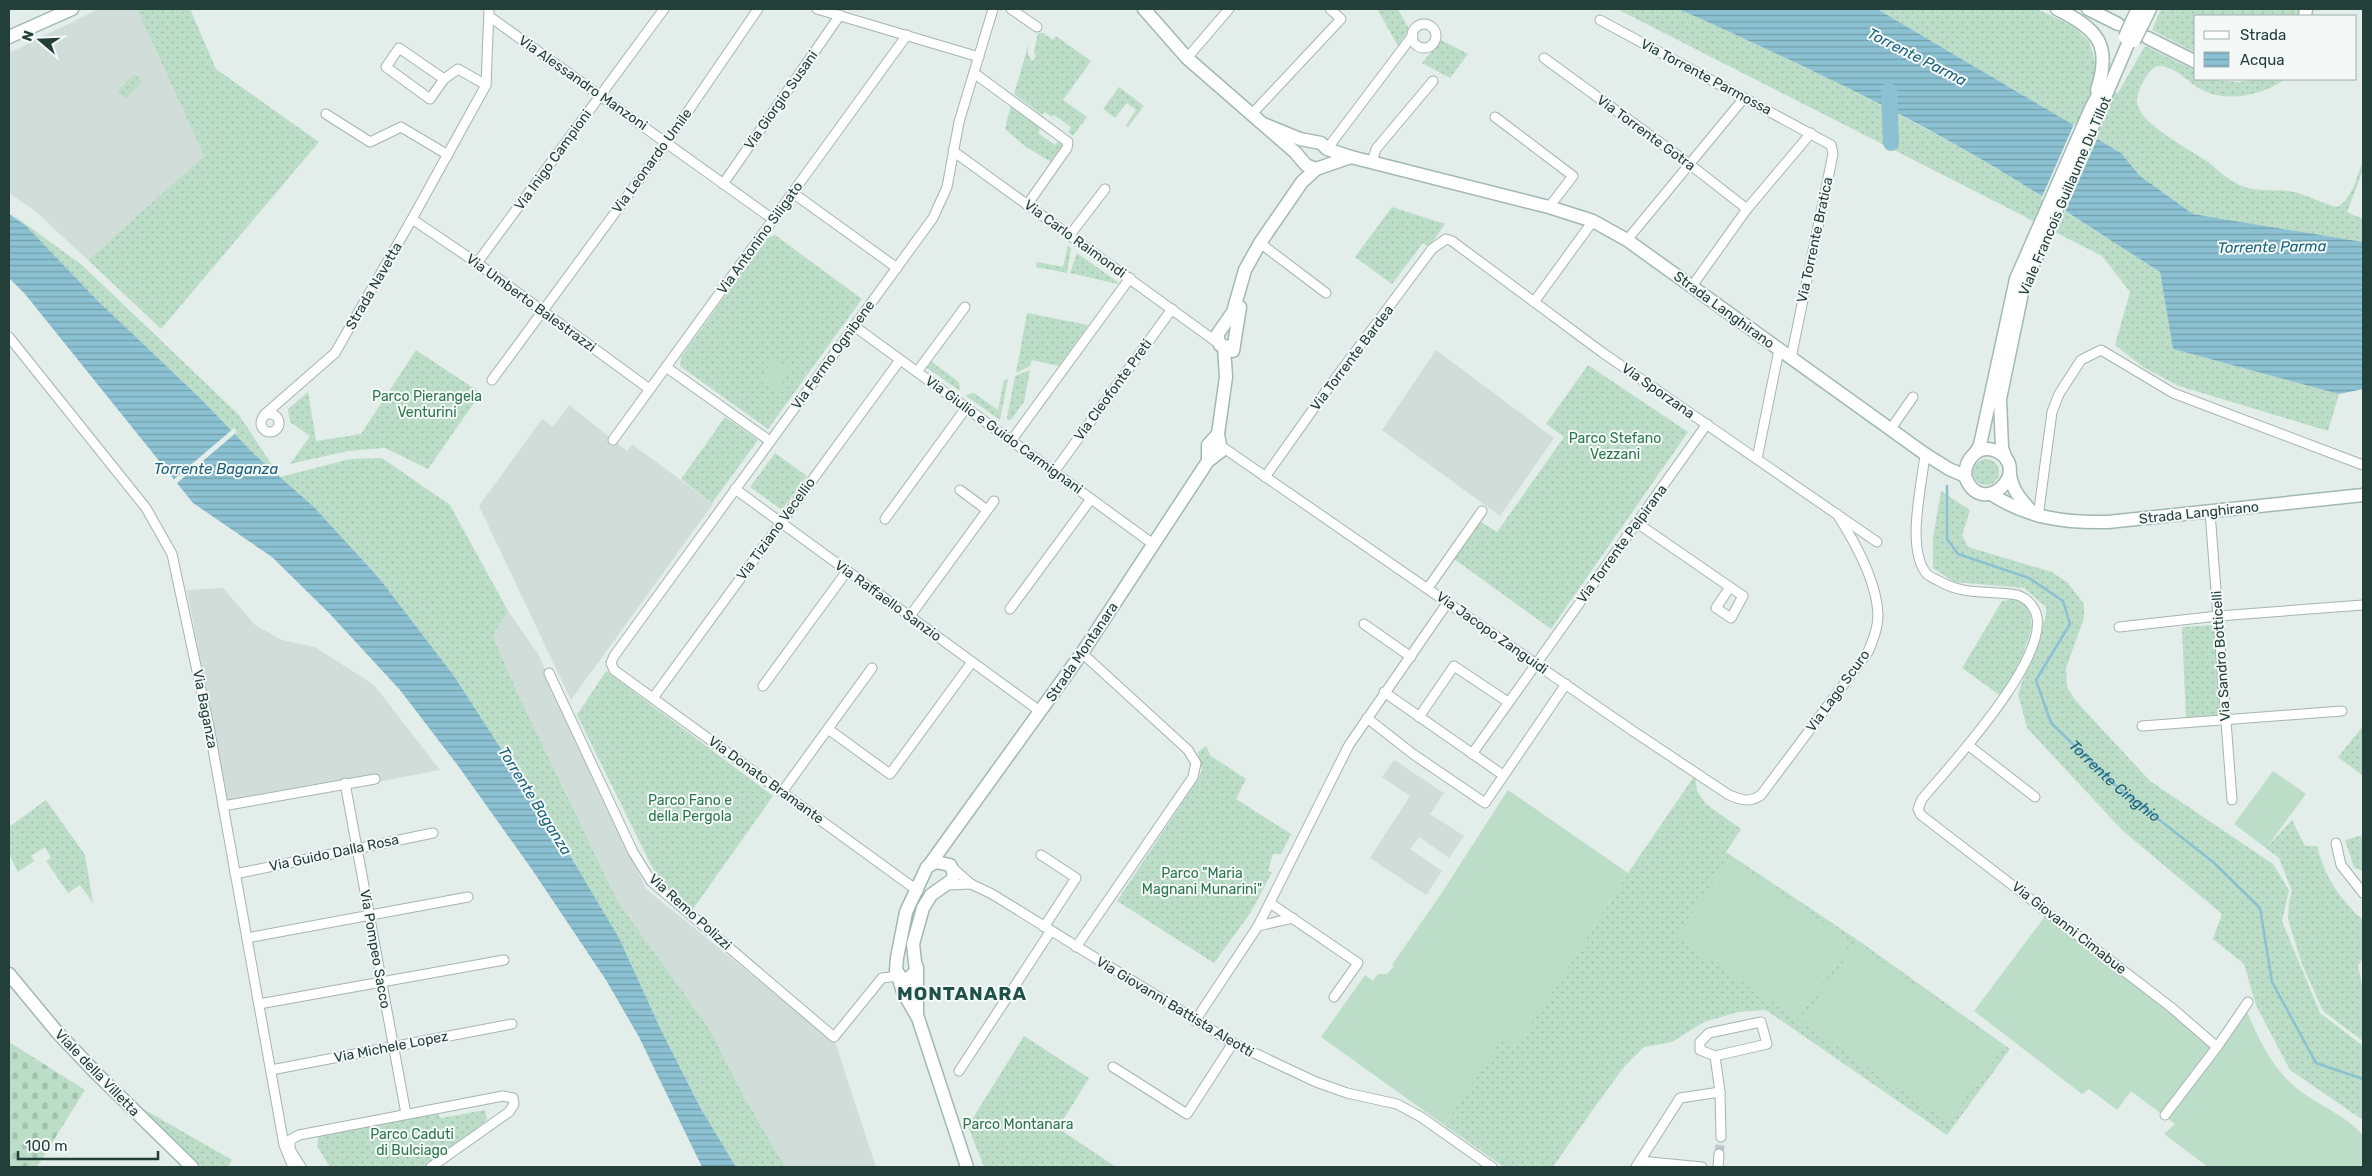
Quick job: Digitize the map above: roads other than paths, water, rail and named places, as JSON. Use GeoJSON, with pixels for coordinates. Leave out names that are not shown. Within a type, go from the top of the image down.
{"type":"FeatureCollection","features":[{"type":"Feature","properties":{"kind":"street"},"geometry":{"type":"LineString","coordinates":[[9,37],[72,9]]}},
{"type":"Feature","properties":{"kind":"street","name":"Via Inigo Campioni"},"geometry":{"type":"LineString","coordinates":[[477,263],[664,9]]}},
{"type":"Feature","properties":{"kind":"street","name":"Via Leonardo Umile"},"geometry":{"type":"LineString","coordinates":[[492,380],[667,142],[758,9]]}},
{"type":"Feature","properties":{"kind":"street"},"geometry":{"type":"LineString","coordinates":[[817,9],[979,57]]}},
{"type":"Feature","properties":{"kind":"street","name":"Via Fermo Ognibene"},"geometry":{"type":"LineString","coordinates":[[614,670],[611,663],[614,656],[933,218],[947,187],[959,122],[993,9]]}},
{"type":"Feature","properties":{"kind":"street"},"geometry":{"type":"LineString","coordinates":[[1011,9],[1037,27]]}},
{"type":"Feature","properties":{"kind":"street","name":"Strada Langhirano"},"geometry":{"type":"LineString","coordinates":[[1144,9],[1187,58],[1312,164],[1351,157]]}},
{"type":"Feature","properties":{"kind":"street"},"geometry":{"type":"LineString","coordinates":[[1187,58],[1229,9]]}},
{"type":"Feature","properties":{"kind":"street"},"geometry":{"type":"LineString","coordinates":[[1252,114],[1341,19],[1330,9]]}},
{"type":"Feature","properties":{"kind":"street"},"geometry":{"type":"LineString","coordinates":[[2057,9],[2087,26],[2099,41],[2104,64],[2104,87]]}},
{"type":"Feature","properties":{"kind":"street"},"geometry":{"type":"LineString","coordinates":[[2088,9],[2118,24]]}},
{"type":"Feature","properties":{"kind":"street"},"geometry":{"type":"LineString","coordinates":[[2137,23],[2138,9]]}},
{"type":"Feature","properties":{"kind":"street"},"geometry":{"type":"LineString","coordinates":[[2137,23],[2143,9]]}},
{"type":"Feature","properties":{"kind":"street"},"geometry":{"type":"LineString","coordinates":[[2137,23],[2150,9]]}},
{"type":"Feature","properties":{"kind":"street","name":"Via Alessandro Manzoni"},"geometry":{"type":"LineString","coordinates":[[489,13],[600,96],[774,220]]}},
{"type":"Feature","properties":{"kind":"street","name":"Strada Navetta"},"geometry":{"type":"LineString","coordinates":[[264,415],[335,353],[448,155],[486,85],[489,13]]}},
{"type":"Feature","properties":{"kind":"street","name":"Via Giorgio Susani"},"geometry":{"type":"LineString","coordinates":[[723,184],[840,15]]}},
{"type":"Feature","properties":{"kind":"street","name":"Via Torrente Parmossa"},"geometry":{"type":"LineString","coordinates":[[1600,20],[1811,133]]}},
{"type":"Feature","properties":{"kind":"street","name":"Viale Francois Guillaume Du Tillot"},"geometry":{"type":"LineString","coordinates":[[2008,467],[2002,448],[2001,392],[2021,296],[2036,245],[2092,106],[2129,41],[2137,23]]}},
{"type":"Feature","properties":{"kind":"street","name":"Via Antonino Siligato"},"geometry":{"type":"LineString","coordinates":[[612,440],[648,388],[666,367],[670,357],[774,220],[907,35]]}},
{"type":"Feature","properties":{"kind":"street"},"geometry":{"type":"LineString","coordinates":[[1313,142],[1306,145],[1302,151],[1312,164],[1328,156],[1327,149],[1413,35]]}},
{"type":"Feature","properties":{"kind":"street"},"geometry":{"type":"LineString","coordinates":[[2148,38],[2194,61]]}},
{"type":"Feature","properties":{"kind":"street"},"geometry":{"type":"LineString","coordinates":[[444,79],[400,48],[386,68],[430,99],[444,79],[458,69],[486,85]]}},
{"type":"Feature","properties":{"kind":"street","name":"Via Torrente Gotra"},"geometry":{"type":"LineString","coordinates":[[1544,58],[1688,163],[1747,209]]}},
{"type":"Feature","properties":{"kind":"street"},"geometry":{"type":"LineString","coordinates":[[974,74],[1066,141],[1067,148],[1027,204]]}},
{"type":"Feature","properties":{"kind":"street"},"geometry":{"type":"LineString","coordinates":[[1372,162],[1376,149],[1433,82]]}},
{"type":"Feature","properties":{"kind":"street","name":"Viale Francois Guillaume Du Tillot"},"geometry":{"type":"LineString","coordinates":[[1972,456],[1980,445],[2014,287],[2036,245],[2104,87]]}},
{"type":"Feature","properties":{"kind":"street"},"geometry":{"type":"LineString","coordinates":[[1627,240],[1688,163],[1744,98]]}},
{"type":"Feature","properties":{"kind":"street"},"geometry":{"type":"LineString","coordinates":[[326,114],[370,142],[401,126],[448,155]]}},
{"type":"Feature","properties":{"kind":"street"},"geometry":{"type":"LineString","coordinates":[[1495,117],[1573,176],[1549,207]]}},
{"type":"Feature","properties":{"kind":"street","name":"Strada Langhirano"},"geometry":{"type":"LineString","coordinates":[[1266,125],[1313,142],[1321,143],[1327,149],[1351,157],[1549,207],[1592,221],[1627,240],[1890,430],[1930,457],[1965,476],[1967,483],[1978,492],[1991,494],[2009,506],[2037,516],[2072,522],[2108,522],[2363,495]]}},
{"type":"Feature","properties":{"kind":"street"},"geometry":{"type":"LineString","coordinates":[[1692,286],[1747,209],[1811,133]]}},
{"type":"Feature","properties":{"kind":"street","name":"Via Torrente Bratica"},"geometry":{"type":"LineString","coordinates":[[1791,358],[1834,154],[1831,146],[1811,133]]}},
{"type":"Feature","properties":{"kind":"street","name":"Via Carlo Raimondi"},"geometry":{"type":"LineString","coordinates":[[953,151],[1172,309],[1197,326],[1227,342]]}},
{"type":"Feature","properties":{"kind":"street","name":"Strada Montanara"},"geometry":{"type":"LineString","coordinates":[[1222,328],[1233,312],[1249,262],[1312,164]]}},
{"type":"Feature","properties":{"kind":"street"},"geometry":{"type":"LineString","coordinates":[[1070,236],[1105,189]]}},
{"type":"Feature","properties":{"kind":"street"},"geometry":{"type":"LineString","coordinates":[[793,193],[897,268]]}},
{"type":"Feature","properties":{"kind":"street","name":"Via Umberto Balestrazzi"},"geometry":{"type":"LineString","coordinates":[[412,219],[477,263],[648,388]]}},
{"type":"Feature","properties":{"kind":"street"},"geometry":{"type":"LineString","coordinates":[[1534,302],[1592,221]]}},
{"type":"Feature","properties":{"kind":"street","name":"Via Sporzana"},"geometry":{"type":"LineString","coordinates":[[1441,240],[1452,241],[1534,302],[1877,542]]}},
{"type":"Feature","properties":{"kind":"street","name":"Via Torrente Bardea"},"geometry":{"type":"LineString","coordinates":[[1265,477],[1329,387],[1432,249],[1441,240]]}},
{"type":"Feature","properties":{"kind":"street"},"geometry":{"type":"LineString","coordinates":[[1260,243],[1326,293]]}},
{"type":"Feature","properties":{"kind":"street"},"geometry":{"type":"LineString","coordinates":[[1012,441],[1130,278]]}},
{"type":"Feature","properties":{"kind":"street","name":"Strada Montanara"},"geometry":{"type":"LineString","coordinates":[[968,1167],[918,1018],[905,996],[898,976],[896,958],[903,922],[909,904],[918,891],[937,852],[950,838],[1082,653],[1215,449],[1226,378],[1233,358],[1227,342],[1243,278]]}},
{"type":"Feature","properties":{"kind":"street"},"geometry":{"type":"LineString","coordinates":[[917,372],[965,307]]}},
{"type":"Feature","properties":{"kind":"street","name":"Via Cleofonte Preti"},"geometry":{"type":"LineString","coordinates":[[1054,472],[1172,309]]}},
{"type":"Feature","properties":{"kind":"street","name":"Via Giulio e Guido Carmignani"},"geometry":{"type":"LineString","coordinates":[[854,326],[1153,544]]}},
{"type":"Feature","properties":{"kind":"street","name":"Via Carlo Raimondi"},"geometry":{"type":"LineString","coordinates":[[1197,326],[1209,330],[1222,328]]}},
{"type":"Feature","properties":{"kind":"street"},"geometry":{"type":"LineString","coordinates":[[1222,328],[1233,330],[1227,342]]}},
{"type":"Feature","properties":{"kind":"street","name":"Via Baganza"},"geometry":{"type":"LineString","coordinates":[[9,337],[146,508],[172,554],[208,725],[271,1070],[283,1133],[292,1167]]}},
{"type":"Feature","properties":{"kind":"street"},"geometry":{"type":"LineString","coordinates":[[1756,458],[1779,350]]}},
{"type":"Feature","properties":{"kind":"street"},"geometry":{"type":"LineString","coordinates":[[2037,516],[2052,412],[2059,394],[2081,360],[2101,350],[2173,394],[2363,465]]}},
{"type":"Feature","properties":{"kind":"street","name":"Via Tiziano Vecellio"},"geometry":{"type":"LineString","coordinates":[[653,698],[900,360]]}},
{"type":"Feature","properties":{"kind":"street"},"geometry":{"type":"LineString","coordinates":[[666,367],[770,441]]}},
{"type":"Feature","properties":{"kind":"street"},"geometry":{"type":"LineString","coordinates":[[1890,430],[1913,397]]}},
{"type":"Feature","properties":{"kind":"street"},"geometry":{"type":"LineString","coordinates":[[276,415],[270,413],[264,415],[261,420],[261,426],[265,431],[271,432],[279,427],[276,415],[279,402]]}},
{"type":"Feature","properties":{"kind":"street"},"geometry":{"type":"LineString","coordinates":[[885,519],[966,408]]}},
{"type":"Feature","properties":{"kind":"street","name":"Via Torrente Pelpirana"},"geometry":{"type":"LineString","coordinates":[[1472,754],[1707,424]]}},
{"type":"Feature","properties":{"kind":"street","name":"Via Jacopo Zanguidi"},"geometry":{"type":"LineString","coordinates":[[1215,449],[1234,456],[1729,795],[1741,800],[1754,800]]}},
{"type":"Feature","properties":{"kind":"street"},"geometry":{"type":"LineString","coordinates":[[1930,457],[1951,462],[1972,456],[1984,449],[1993,450],[2001,454],[2008,467],[2016,494],[2037,516]]}},
{"type":"Feature","properties":{"kind":"street"},"geometry":{"type":"LineString","coordinates":[[1965,476],[1965,467],[1972,456]]}},
{"type":"Feature","properties":{"kind":"street","name":"Via Giovanni Cimabue"},"geometry":{"type":"LineString","coordinates":[[1930,457],[1916,536],[1917,552],[1927,574],[1961,591],[2019,596],[2030,602],[2037,613],[2039,626],[2026,662],[2007,695],[1968,745],[1922,798],[1918,806],[1921,814],[2172,1008],[2217,1048]]}},
{"type":"Feature","properties":{"kind":"street"},"geometry":{"type":"LineString","coordinates":[[1991,494],[2000,490],[2007,482],[2008,467]]}},
{"type":"Feature","properties":{"kind":"street","name":"Via Raffaello Sanzio"},"geometry":{"type":"LineString","coordinates":[[735,489],[1041,712]]}},
{"type":"Feature","properties":{"kind":"street"},"geometry":{"type":"LineString","coordinates":[[960,490],[987,510]]}},
{"type":"Feature","properties":{"kind":"street"},"geometry":{"type":"LineString","coordinates":[[1010,610],[1091,499]]}},
{"type":"Feature","properties":{"kind":"street"},"geometry":{"type":"LineString","coordinates":[[910,616],[994,501]]}},
{"type":"Feature","properties":{"kind":"street"},"geometry":{"type":"LineString","coordinates":[[1428,588],[1482,511]]}},
{"type":"Feature","properties":{"kind":"street","name":"Via Sandro Botticelli"},"geometry":{"type":"LineString","coordinates":[[2210,512],[2232,800]]}},
{"type":"Feature","properties":{"kind":"street","name":"Via Lago Scuro"},"geometry":{"type":"LineString","coordinates":[[1754,800],[1761,795],[1868,652],[1876,631],[1878,615],[1876,596],[1852,537],[1837,514]]}},
{"type":"Feature","properties":{"kind":"street"},"geometry":{"type":"LineString","coordinates":[[1637,523],[1730,587]]}},
{"type":"Feature","properties":{"kind":"street"},"geometry":{"type":"LineString","coordinates":[[763,686],[848,571]]}},
{"type":"Feature","properties":{"kind":"street"},"geometry":{"type":"LineString","coordinates":[[1195,1021],[1258,926],[1349,745],[1448,602]]}},
{"type":"Feature","properties":{"kind":"street"},"geometry":{"type":"LineString","coordinates":[[2119,627],[2218,616],[2363,605]]}},
{"type":"Feature","properties":{"kind":"street"},"geometry":{"type":"LineString","coordinates":[[1364,624],[1411,657]]}},
{"type":"Feature","properties":{"kind":"street"},"geometry":{"type":"LineString","coordinates":[[1076,947],[1193,778],[1196,763],[1188,750],[1082,653]]}},
{"type":"Feature","properties":{"kind":"street"},"geometry":{"type":"LineString","coordinates":[[828,729],[890,774],[972,662]]}},
{"type":"Feature","properties":{"kind":"street"},"geometry":{"type":"LineString","coordinates":[[1418,717],[1454,666],[1508,702]]}},
{"type":"Feature","properties":{"kind":"street"},"geometry":{"type":"LineString","coordinates":[[782,792],[872,668]]}},
{"type":"Feature","properties":{"kind":"street","name":"Via Donato Bramante"},"geometry":{"type":"LineString","coordinates":[[614,670],[918,891]]}},
{"type":"Feature","properties":{"kind":"street","name":"Via Remo Polizzi"},"geometry":{"type":"LineString","coordinates":[[549,673],[633,852],[651,881],[834,1036],[882,978],[898,976]]}},
{"type":"Feature","properties":{"kind":"street"},"geometry":{"type":"LineString","coordinates":[[1367,718],[1413,754],[1485,803],[1566,684]]}},
{"type":"Feature","properties":{"kind":"street"},"geometry":{"type":"LineString","coordinates":[[1384,692],[1503,775]]}},
{"type":"Feature","properties":{"kind":"street"},"geometry":{"type":"LineString","coordinates":[[2142,726],[2342,711]]}},
{"type":"Feature","properties":{"kind":"street"},"geometry":{"type":"LineString","coordinates":[[1968,745],[2035,797]]}},
{"type":"Feature","properties":{"kind":"street"},"geometry":{"type":"LineString","coordinates":[[223,806],[375,779]]}},
{"type":"Feature","properties":{"kind":"street","name":"Via Pompeo Sacco"},"geometry":{"type":"LineString","coordinates":[[345,783],[406,1114]]}},
{"type":"Feature","properties":{"kind":"street","name":"Via Guido Dalla Rosa"},"geometry":{"type":"LineString","coordinates":[[235,874],[433,833]]}},
{"type":"Feature","properties":{"kind":"street","name":"Strada Montanara"},"geometry":{"type":"LineString","coordinates":[[918,1018],[916,992],[918,967],[914,944],[923,908],[931,895],[952,880],[950,838]]}},
{"type":"Feature","properties":{"kind":"street"},"geometry":{"type":"LineString","coordinates":[[2336,843],[2341,864],[2360,883],[2363,893]]}},
{"type":"Feature","properties":{"kind":"street"},"geometry":{"type":"LineString","coordinates":[[959,1071],[1047,929],[1076,878],[1041,856]]}},
{"type":"Feature","properties":{"kind":"street"},"geometry":{"type":"LineString","coordinates":[[930,864],[943,862],[952,867]]}},
{"type":"Feature","properties":{"kind":"street","name":"Via Giovanni Battista Aleotti"},"geometry":{"type":"LineString","coordinates":[[952,867],[971,884],[992,894],[1232,1043],[1316,1082],[1347,1093],[1398,1104],[1421,1117],[1492,1167]]}},
{"type":"Feature","properties":{"kind":"street","name":"Via Giovanni Battista Aleotti"},"geometry":{"type":"LineString","coordinates":[[947,885],[971,884]]}},
{"type":"Feature","properties":{"kind":"street"},"geometry":{"type":"LineString","coordinates":[[247,938],[468,897]]}},
{"type":"Feature","properties":{"kind":"street"},"geometry":{"type":"LineString","coordinates":[[1270,903],[1358,963],[1334,997]]}},
{"type":"Feature","properties":{"kind":"street"},"geometry":{"type":"LineString","coordinates":[[1258,926],[1293,918]]}},
{"type":"Feature","properties":{"kind":"street"},"geometry":{"type":"LineString","coordinates":[[259,1004],[504,960]]}},
{"type":"Feature","properties":{"kind":"street"},"geometry":{"type":"LineString","coordinates":[[898,976],[908,979],[918,967]]}},
{"type":"Feature","properties":{"kind":"street","name":"Viale della Villetta"},"geometry":{"type":"LineString","coordinates":[[9,974],[95,1072],[192,1167]]}},
{"type":"Feature","properties":{"kind":"street"},"geometry":{"type":"LineString","coordinates":[[2165,1115],[2217,1048],[2248,1002]]}},
{"type":"Feature","properties":{"kind":"street"},"geometry":{"type":"LineString","coordinates":[[1760,1022],[1766,1044],[1715,1056],[1700,1050],[1700,1042],[1709,1033],[1760,1022]]}},
{"type":"Feature","properties":{"kind":"street","name":"Via Michele Lopez"},"geometry":{"type":"LineString","coordinates":[[271,1070],[512,1024]]}},
{"type":"Feature","properties":{"kind":"street"},"geometry":{"type":"LineString","coordinates":[[1113,1067],[1187,1114],[1232,1043]]}},
{"type":"Feature","properties":{"kind":"street"},"geometry":{"type":"LineString","coordinates":[[1715,1056],[1720,1092],[1721,1137]]}},
{"type":"Feature","properties":{"kind":"street"},"geometry":{"type":"LineString","coordinates":[[1702,1167],[1638,1164],[1680,1098],[1720,1092]]}},
{"type":"Feature","properties":{"kind":"street"},"geometry":{"type":"LineString","coordinates":[[283,1133],[287,1137],[294,1137],[406,1114],[511,1096],[515,1101],[509,1112],[442,1164],[431,1167]]}},
{"type":"Feature","properties":{"kind":"street"},"geometry":{"type":"LineString","coordinates":[[286,1167],[289,1141],[294,1137]]}},
{"type":"Feature","properties":{"kind":"street","name":"Via Baganza"},"geometry":{"type":"LineString","coordinates":[[288,1149],[301,1167]]}},
{"type":"Feature","properties":{"kind":"street"},"geometry":{"type":"LineString","coordinates":[[1718,1167],[1719,1154]]}},
{"type":"Feature","properties":{"kind":"water","name":"Torrente Parma"},"geometry":{"type":"Polygon","coordinates":[[[1678,9],[1877,9],[2121,153],[2140,176],[2193,214],[2363,242],[2363,389],[2339,394],[2173,349],[2160,272],[2031,189],[1951,142],[1816,72],[1678,9]]]}},
{"type":"Feature","properties":{"kind":"water","name":"Torrente Baganza"},"geometry":{"type":"Polygon","coordinates":[[[9,214],[25,225],[99,302],[200,398],[254,454],[314,507],[379,578],[454,676],[568,852],[619,938],[661,1030],[701,1109],[736,1167],[702,1167],[639,1037],[606,980],[533,871],[459,767],[400,690],[329,613],[272,557],[193,503],[25,294],[9,278],[9,214]]]}},
{"type":"Feature","properties":{"kind":"waterway","name":"Torrente Cinghio"},"geometry":{"type":"LineString","coordinates":[[1889,91],[1891,143]]}},
{"type":"Feature","properties":{"kind":"waterway","name":"Torrente Cinghio"},"geometry":{"type":"LineString","coordinates":[[1947,486],[1947,539],[1958,554],[2029,578],[2063,601],[2070,624],[2036,680],[2051,723],[2115,785],[2213,862],[2260,908],[2272,982],[2316,1063],[2363,1079]]}},
{"type":"Feature","properties":{"kind":"tunnel"},"geometry":{"type":"LineString","coordinates":[[1719,1154],[1721,1137]]}},
{"type":"Feature","properties":{"kind":"district","name":"MONTANARA"},"geometry":{"type":"Point","coordinates":[962,993]}},
{"type":"Feature","properties":{"kind":"park label","name":"Parco Pierangela Venturini"},"geometry":{"type":"Point","coordinates":[427,404]}},
{"type":"Feature","properties":{"kind":"park label","name":"Parco Stefano Vezzani"},"geometry":{"type":"Point","coordinates":[1615,446]}},
{"type":"Feature","properties":{"kind":"park label","name":"Parco Fano e della Pergola"},"geometry":{"type":"Point","coordinates":[690,808]}},
{"type":"Feature","properties":{"kind":"park label","name":"Parco \"Maria Magnani Munarini\""},"geometry":{"type":"Point","coordinates":[1202,882]}},
{"type":"Feature","properties":{"kind":"park label","name":"Parco Montanara"},"geometry":{"type":"Point","coordinates":[1018,1124]}},
{"type":"Feature","properties":{"kind":"park label","name":"Parco Caduti di Bulciago"},"geometry":{"type":"Point","coordinates":[412,1142]}}]}
